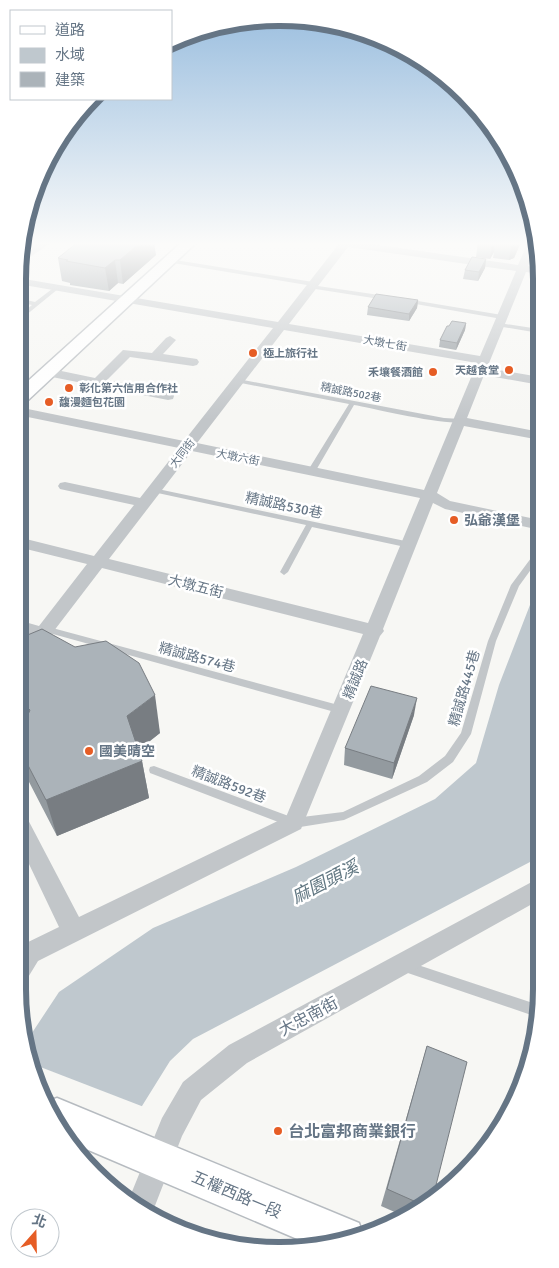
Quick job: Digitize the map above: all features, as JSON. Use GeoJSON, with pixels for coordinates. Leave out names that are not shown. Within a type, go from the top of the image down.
{"type":"FeatureCollection","features":[{"type":"Feature","properties":{"kind":"street"},"geometry":{"type":"LineString","coordinates":[[26,392],[126,301]]}},
{"type":"Feature","properties":{"kind":"street","name":"大墩七街"},"geometry":{"type":"LineString","coordinates":[[134,301],[281,326],[483,366],[533,379]]}},
{"type":"Feature","properties":{"kind":"street","name":"大同街"},"geometry":{"type":"LineString","coordinates":[[26,655],[300,301]]}},
{"type":"Feature","properties":{"kind":"street","name":"精誠路"},"geometry":{"type":"LineString","coordinates":[[294,823],[410,546],[509,301]]}},
{"type":"Feature","properties":{"kind":"street"},"geometry":{"type":"LineString","coordinates":[[156,356],[170,340]]}},
{"type":"Feature","properties":{"kind":"street"},"geometry":{"type":"LineString","coordinates":[[98,382],[127,353],[193,362]]}},
{"type":"Feature","properties":{"kind":"street"},"geometry":{"type":"LineString","coordinates":[[47,372],[168,396]]}},
{"type":"Feature","properties":{"kind":"street","name":"大墩六街"},"geometry":{"type":"LineString","coordinates":[[26,413],[430,495],[445,504],[533,523]]}},
{"type":"Feature","properties":{"kind":"street"},"geometry":{"type":"LineString","coordinates":[[461,421],[533,435]]}},
{"type":"Feature","properties":{"kind":"street"},"geometry":{"type":"LineString","coordinates":[[65,486],[143,503]]}},
{"type":"Feature","properties":{"kind":"street","name":"大墩五街"},"geometry":{"type":"LineString","coordinates":[[26,544],[375,631]]}},
{"type":"Feature","properties":{"kind":"street"},"geometry":{"type":"LineString","coordinates":[[26,628],[44,631]]}},
{"type":"Feature","properties":{"kind":"street"},"geometry":{"type":"LineString","coordinates":[[26,959],[30,953],[73,930],[294,823]]}},
{"type":"Feature","properties":{"kind":"street"},"geometry":{"type":"LineString","coordinates":[[26,836],[73,930]]}},
{"type":"Feature","properties":{"kind":"street","name":"大忠南街"},"geometry":{"type":"LineString","coordinates":[[141,1200],[145,1155],[172,1128],[192,1091],[238,1054],[533,891]]}},
{"type":"Feature","properties":{"kind":"street","name":"五權西路一段"},"geometry":{"type":"LineString","coordinates":[[63,1120],[337,1235]]}},
{"type":"Feature","properties":{"kind":"lane"},"geometry":{"type":"LineString","coordinates":[[26,312],[40,301]]}},
{"type":"Feature","properties":{"kind":"lane"},"geometry":{"type":"LineString","coordinates":[[397,301],[501,321],[533,329]]}},
{"type":"Feature","properties":{"kind":"lane"},"geometry":{"type":"LineString","coordinates":[[26,302],[36,304]]}},
{"type":"Feature","properties":{"kind":"lane","name":"精誠路502巷"},"geometry":{"type":"LineString","coordinates":[[238,381],[444,420],[461,421]]}},
{"type":"Feature","properties":{"kind":"lane"},"geometry":{"type":"LineString","coordinates":[[311,472],[352,402]]}},
{"type":"Feature","properties":{"kind":"lane","name":"精誠路530巷"},"geometry":{"type":"LineString","coordinates":[[153,490],[410,546]]}},
{"type":"Feature","properties":{"kind":"lane"},"geometry":{"type":"LineString","coordinates":[[284,572],[310,524]]}},
{"type":"Feature","properties":{"kind":"lane","name":"精誠路445巷"},"geometry":{"type":"LineString","coordinates":[[294,823],[344,816],[423,779],[449,759],[466,734],[492,641],[515,585],[533,561]]}},
{"type":"Feature","properties":{"kind":"lane","name":"精誠路574巷"},"geometry":{"type":"LineString","coordinates":[[44,631],[342,710]]}},
{"type":"Feature","properties":{"kind":"lane","name":"精誠路592巷"},"geometry":{"type":"LineString","coordinates":[[154,770],[294,823]]}},
{"type":"Feature","properties":{"kind":"lane"},"geometry":{"type":"LineString","coordinates":[[401,965],[532,1009]]}},
{"type":"Feature","properties":{"kind":"water","name":"麻園頭溪"},"geometry":{"type":"Polygon","coordinates":[[[533,597],[533,859],[193,1039],[170,1061],[142,1106],[122,1152],[92,1159],[69,1129],[52,1101],[40,1070],[31,1038],[30,1035],[59,992],[153,928],[296,867],[435,799],[476,763],[499,685],[533,597]]]}},
{"type":"Feature","properties":{"kind":"pier"},"geometry":{"type":"Polygon","coordinates":[[[39,1066],[144,1107],[113,1179],[100,1168],[69,1129],[52,1101],[39,1066]]]}},
{"type":"Feature","properties":{"kind":"building"},"geometry":{"type":"Polygon","coordinates":[[[372,301],[417,301],[409,314],[368,307],[372,301]]]}},
{"type":"Feature","properties":{"kind":"building"},"geometry":{"type":"Polygon","coordinates":[[[452,321],[466,323],[457,343],[440,340],[447,326],[452,321]]]}},
{"type":"Feature","properties":{"kind":"building","name":"國美晴空"},"geometry":{"type":"Polygon","coordinates":[[[42,629],[75,647],[106,641],[139,663],[155,695],[127,716],[142,761],[46,800],[26,761],[26,719],[30,710],[26,706],[26,636],[42,629]]]}},
{"type":"Feature","properties":{"kind":"building"},"geometry":{"type":"Polygon","coordinates":[[[371,686],[417,698],[394,763],[345,748],[371,686]]]}},
{"type":"Feature","properties":{"kind":"building"},"geometry":{"type":"Polygon","coordinates":[[[427,1046],[467,1062],[435,1188],[416,1202],[387,1189],[427,1046]]]}},
{"type":"Feature","properties":{"kind":"place","name":"極上旅行社"},"geometry":{"type":"Point","coordinates":[253,353]}},
{"type":"Feature","properties":{"kind":"place","name":"天越食堂"},"geometry":{"type":"Point","coordinates":[509,370]}},
{"type":"Feature","properties":{"kind":"place","name":"禾壤餐酒館"},"geometry":{"type":"Point","coordinates":[433,372]}},
{"type":"Feature","properties":{"kind":"place","name":"彰化第六信用合作社"},"geometry":{"type":"Point","coordinates":[69,388]}},
{"type":"Feature","properties":{"kind":"place","name":"馥漫麵包花園"},"geometry":{"type":"Point","coordinates":[49,402]}},
{"type":"Feature","properties":{"kind":"place","name":"弘爺漢堡"},"geometry":{"type":"Point","coordinates":[454,520]}},
{"type":"Feature","properties":{"kind":"place","name":"國美晴空"},"geometry":{"type":"Point","coordinates":[89,751]}},
{"type":"Feature","properties":{"kind":"place","name":"台北富邦商業銀行"},"geometry":{"type":"Point","coordinates":[278,1131]}}]}
